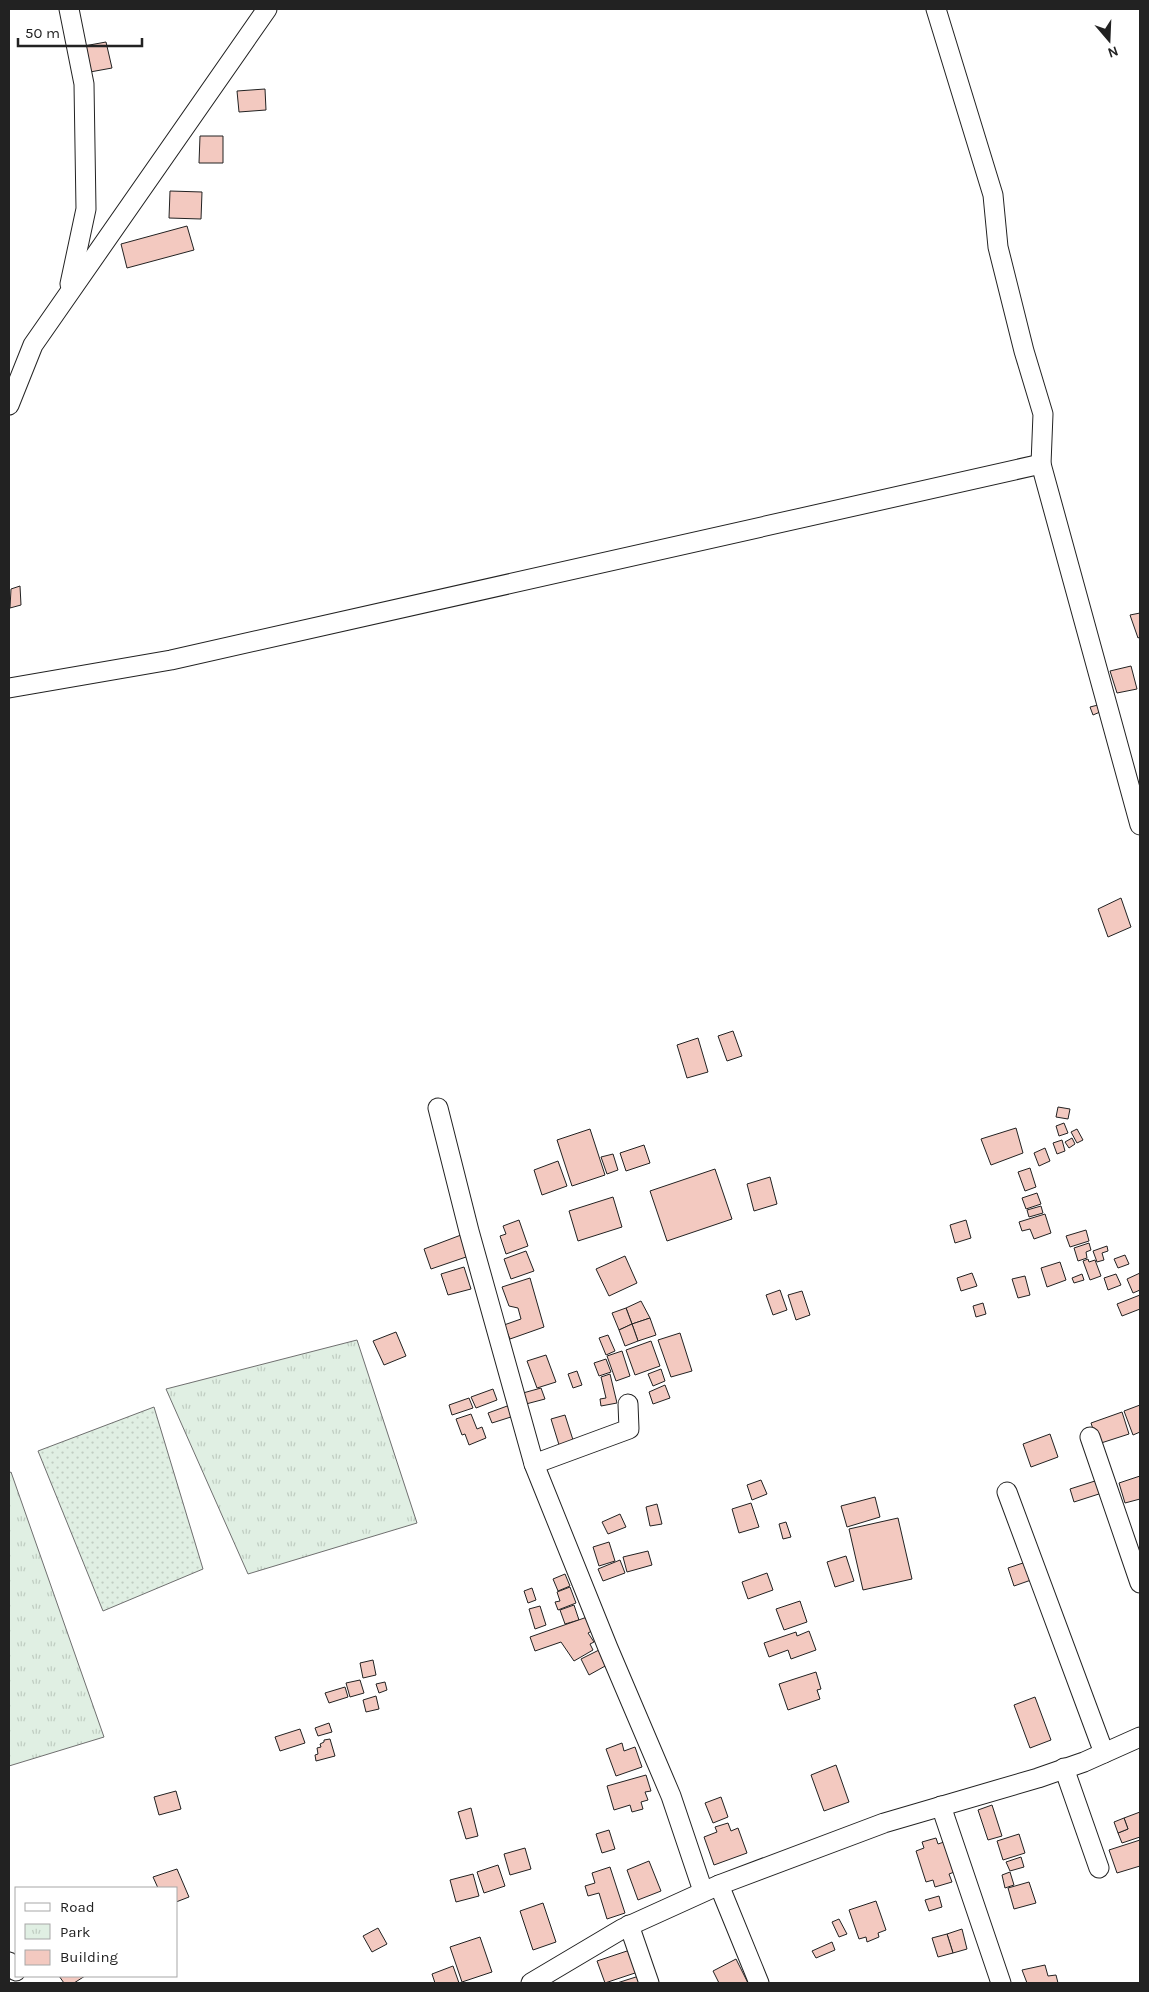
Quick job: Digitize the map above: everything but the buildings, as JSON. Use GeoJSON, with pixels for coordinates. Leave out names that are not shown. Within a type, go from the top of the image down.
{"type":"FeatureCollection","features":[{"type":"Feature","properties":{"kind":"street"},"geometry":{"type":"LineString","coordinates":[[68,293],[86,209],[84,84],[69,9]]}},
{"type":"Feature","properties":{"kind":"street"},"geometry":{"type":"LineString","coordinates":[[9,406],[33,345],[267,9]]}},
{"type":"Feature","properties":{"kind":"street"},"geometry":{"type":"LineString","coordinates":[[936,9],[993,195],[998,247],[1024,351],[1043,414],[1041,464],[1140,825]]}},
{"type":"Feature","properties":{"kind":"street"},"geometry":{"type":"LineString","coordinates":[[9,688],[171,660],[1041,464]]}},
{"type":"Feature","properties":{"kind":"street"},"geometry":{"type":"LineString","coordinates":[[438,1108],[499,1343],[534,1464],[608,1648],[671,1796],[711,1888],[759,1983]]}},
{"type":"Feature","properties":{"kind":"street"},"geometry":{"type":"LineString","coordinates":[[534,1464],[629,1430],[628,1404]]}},
{"type":"Feature","properties":{"kind":"street"},"geometry":{"type":"LineString","coordinates":[[1090,1437],[1140,1583]]}},
{"type":"Feature","properties":{"kind":"street"},"geometry":{"type":"LineString","coordinates":[[1008,1492],[1104,1753]]}},
{"type":"Feature","properties":{"kind":"street"},"geometry":{"type":"LineString","coordinates":[[531,1983],[555,1976],[629,1925],[711,1888],[884,1823],[1064,1768],[1140,1737]]}},
{"type":"Feature","properties":{"kind":"street"},"geometry":{"type":"LineString","coordinates":[[1064,1768],[1099,1868]]}},
{"type":"Feature","properties":{"kind":"street"},"geometry":{"type":"LineString","coordinates":[[941,1806],[1001,1983]]}},
{"type":"Feature","properties":{"kind":"street"},"geometry":{"type":"LineString","coordinates":[[629,1925],[650,1983]]}},
{"type":"Feature","properties":{"kind":"green space"},"geometry":{"type":"Polygon","coordinates":[[[357,1340],[417,1523],[248,1574],[166,1389],[357,1340]]]}},
{"type":"Feature","properties":{"kind":"green space"},"geometry":{"type":"Polygon","coordinates":[[[154,1407],[203,1569],[103,1611],[38,1451],[154,1407]]]}},
{"type":"Feature","properties":{"kind":"green space"},"geometry":{"type":"Polygon","coordinates":[[[11,1472],[104,1737],[9,1766],[9,1473],[11,1472]]]}}]}
